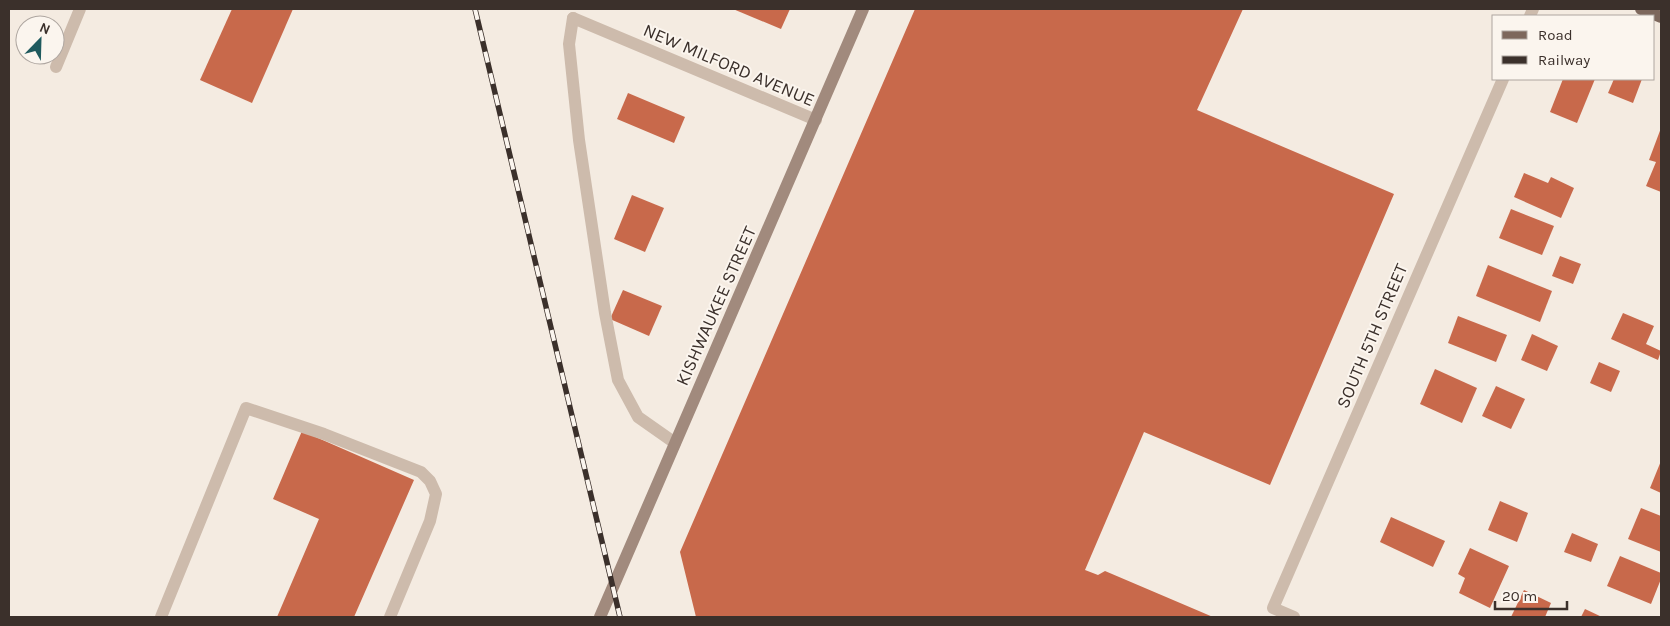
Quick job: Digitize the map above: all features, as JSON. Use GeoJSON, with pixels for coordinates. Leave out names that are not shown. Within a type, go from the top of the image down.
{"type":"FeatureCollection","features":[{"type":"Feature","properties":{"kind":"main road"},"geometry":{"type":"LineString","coordinates":[[1641,9],[1661,17]]}},
{"type":"Feature","properties":{"kind":"street"},"geometry":{"type":"LineString","coordinates":[[56,67],[80,9]]}},
{"type":"Feature","properties":{"kind":"street","name":"KISHWAUKEE STREET"},"geometry":{"type":"LineString","coordinates":[[600,617],[863,9]]}},
{"type":"Feature","properties":{"kind":"street","name":"NEW MILFORD AVENUE"},"geometry":{"type":"LineString","coordinates":[[675,443],[638,417],[618,380],[605,313],[579,140],[568,44],[573,18],[816,120]]}},
{"type":"Feature","properties":{"kind":"street","name":"SOUTH 5TH STREET"},"geometry":{"type":"LineString","coordinates":[[1294,617],[1273,608],[1503,80]]}},
{"type":"Feature","properties":{"kind":"street"},"geometry":{"type":"LineString","coordinates":[[160,617],[246,408],[324,434],[421,472],[430,481],[436,494],[430,521],[390,617]]}},
{"type":"Feature","properties":{"kind":"building"},"geometry":{"type":"Polygon","coordinates":[[[232,9],[293,9],[252,103],[200,80],[232,9]]]}},
{"type":"Feature","properties":{"kind":"building"},"geometry":{"type":"Polygon","coordinates":[[[733,9],[790,9],[781,29],[733,9]]]}},
{"type":"Feature","properties":{"kind":"building"},"geometry":{"type":"Polygon","coordinates":[[[915,9],[1243,9],[1197,110],[1394,194],[1270,485],[1144,432],[1085,570],[1098,575],[1105,571],[1213,617],[696,617],[680,552],[915,9]]]}},
{"type":"Feature","properties":{"kind":"building"},"geometry":{"type":"Polygon","coordinates":[[[1563,80],[1595,80],[1577,123],[1550,112],[1563,80]]]}},
{"type":"Feature","properties":{"kind":"building"},"geometry":{"type":"Polygon","coordinates":[[[1614,80],[1642,80],[1633,103],[1608,93],[1614,80]]]}},
{"type":"Feature","properties":{"kind":"building"},"geometry":{"type":"Polygon","coordinates":[[[628,93],[685,117],[674,143],[617,119],[628,93]]]}},
{"type":"Feature","properties":{"kind":"building"},"geometry":{"type":"Polygon","coordinates":[[[1661,128],[1661,192],[1646,186],[1656,162],[1649,160],[1661,128]]]}},
{"type":"Feature","properties":{"kind":"building"},"geometry":{"type":"Polygon","coordinates":[[[1524,173],[1548,183],[1551,177],[1574,188],[1561,218],[1514,197],[1524,173]]]}},
{"type":"Feature","properties":{"kind":"building"},"geometry":{"type":"Polygon","coordinates":[[[632,195],[664,208],[645,252],[614,239],[632,195]]]}},
{"type":"Feature","properties":{"kind":"building"},"geometry":{"type":"Polygon","coordinates":[[[1511,209],[1554,226],[1542,255],[1499,238],[1511,209]]]}},
{"type":"Feature","properties":{"kind":"building"},"geometry":{"type":"Polygon","coordinates":[[[1560,256],[1581,264],[1573,284],[1552,276],[1560,256]]]}},
{"type":"Feature","properties":{"kind":"building"},"geometry":{"type":"Polygon","coordinates":[[[1488,265],[1552,291],[1540,322],[1476,296],[1488,265]]]}},
{"type":"Feature","properties":{"kind":"building"},"geometry":{"type":"Polygon","coordinates":[[[623,290],[662,306],[649,336],[610,319],[623,290]]]}},
{"type":"Feature","properties":{"kind":"building"},"geometry":{"type":"Polygon","coordinates":[[[1623,313],[1654,326],[1646,344],[1661,351],[1658,360],[1611,339],[1623,313]]]}},
{"type":"Feature","properties":{"kind":"building"},"geometry":{"type":"Polygon","coordinates":[[[1458,316],[1507,335],[1496,362],[1448,343],[1458,316]]]}},
{"type":"Feature","properties":{"kind":"building"},"geometry":{"type":"Polygon","coordinates":[[[1532,334],[1558,346],[1547,371],[1521,360],[1532,334]]]}},
{"type":"Feature","properties":{"kind":"building"},"geometry":{"type":"Polygon","coordinates":[[[1599,362],[1620,371],[1611,392],[1590,383],[1599,362]]]}},
{"type":"Feature","properties":{"kind":"building"},"geometry":{"type":"Polygon","coordinates":[[[1435,369],[1477,388],[1462,423],[1420,404],[1435,369]]]}},
{"type":"Feature","properties":{"kind":"building"},"geometry":{"type":"Polygon","coordinates":[[[1496,386],[1525,399],[1511,429],[1482,416],[1496,386]]]}},
{"type":"Feature","properties":{"kind":"building"},"geometry":{"type":"Polygon","coordinates":[[[302,431],[414,480],[354,617],[277,617],[319,519],[273,499],[302,431]]]}},
{"type":"Feature","properties":{"kind":"building"},"geometry":{"type":"Polygon","coordinates":[[[1661,461],[1661,493],[1650,488],[1661,461]]]}},
{"type":"Feature","properties":{"kind":"building"},"geometry":{"type":"Polygon","coordinates":[[[1500,501],[1528,513],[1517,542],[1488,530],[1500,501]]]}},
{"type":"Feature","properties":{"kind":"building"},"geometry":{"type":"Polygon","coordinates":[[[1641,508],[1661,516],[1661,552],[1628,539],[1641,508]]]}},
{"type":"Feature","properties":{"kind":"building"},"geometry":{"type":"Polygon","coordinates":[[[1391,517],[1445,541],[1433,567],[1380,542],[1391,517]]]}},
{"type":"Feature","properties":{"kind":"building"},"geometry":{"type":"Polygon","coordinates":[[[1572,533],[1598,544],[1591,562],[1564,552],[1572,533]]]}},
{"type":"Feature","properties":{"kind":"building"},"geometry":{"type":"Polygon","coordinates":[[[1470,548],[1509,566],[1490,608],[1459,593],[1465,578],[1458,574],[1470,548]]]}},
{"type":"Feature","properties":{"kind":"building"},"geometry":{"type":"Polygon","coordinates":[[[1620,556],[1661,573],[1661,579],[1651,604],[1607,586],[1620,556]]]}},
{"type":"Feature","properties":{"kind":"building"},"geometry":{"type":"Polygon","coordinates":[[[1524,590],[1551,603],[1545,617],[1511,617],[1524,590]]]}},
{"type":"Feature","properties":{"kind":"building"},"geometry":{"type":"Polygon","coordinates":[[[1585,609],[1602,617],[1581,617],[1585,609]]]}},
{"type":"Feature","properties":{"kind":"railway"},"geometry":{"type":"LineString","coordinates":[[475,9],[620,617]]}}]}
